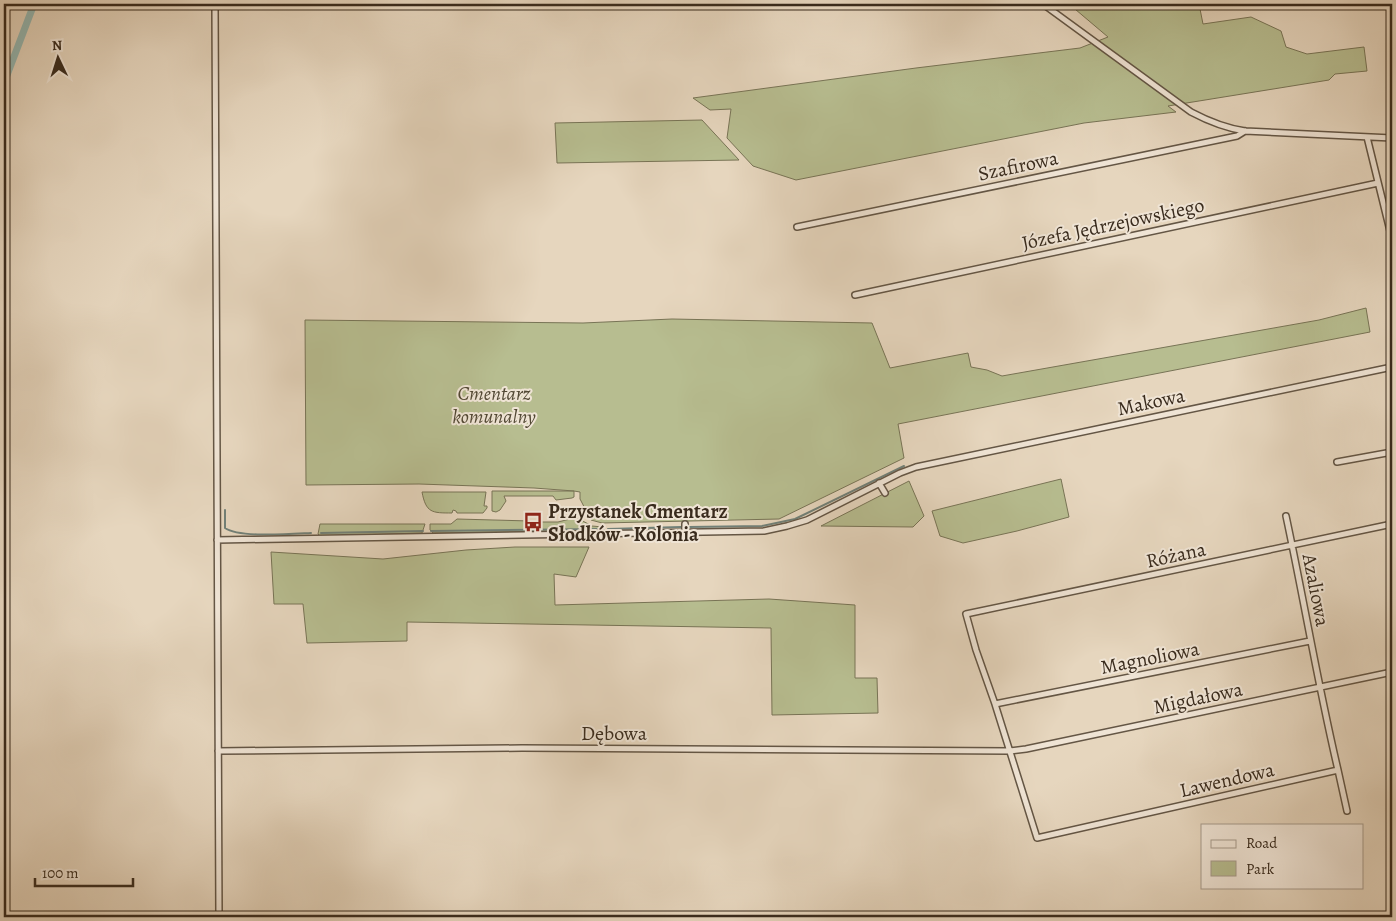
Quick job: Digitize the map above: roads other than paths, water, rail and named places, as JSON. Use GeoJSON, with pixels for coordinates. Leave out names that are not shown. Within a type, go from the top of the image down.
{"type":"FeatureCollection","features":[{"type":"Feature","properties":{"kind":"street"},"geometry":{"type":"LineString","coordinates":[[215,4],[219,917]]}},
{"type":"Feature","properties":{"kind":"street"},"geometry":{"type":"LineString","coordinates":[[1043,4],[1191,112],[1222,126],[1245,131],[1392,138]]}},
{"type":"Feature","properties":{"kind":"street","name":"Szafirowa"},"geometry":{"type":"LineString","coordinates":[[797,227],[1237,136],[1245,131]]}},
{"type":"Feature","properties":{"kind":"street"},"geometry":{"type":"LineString","coordinates":[[1367,137],[1392,239]]}},
{"type":"Feature","properties":{"kind":"street","name":"Józefa Jędrzejowskiego"},"geometry":{"type":"LineString","coordinates":[[855,295],[1378,183]]}},
{"type":"Feature","properties":{"kind":"street","name":"Makowa"},"geometry":{"type":"LineString","coordinates":[[216,540],[764,531],[807,520],[879,483],[916,467],[1392,367]]}},
{"type":"Feature","properties":{"kind":"street"},"geometry":{"type":"LineString","coordinates":[[1337,462],[1392,452]]}},
{"type":"Feature","properties":{"kind":"street"},"geometry":{"type":"LineString","coordinates":[[879,483],[885,493]]}},
{"type":"Feature","properties":{"kind":"street","name":"Azaliowa"},"geometry":{"type":"LineString","coordinates":[[1286,516],[1321,688]]}},
{"type":"Feature","properties":{"kind":"street"},"geometry":{"type":"LineString","coordinates":[[685,524],[685,532]]}},
{"type":"Feature","properties":{"kind":"street","name":"Różana"},"geometry":{"type":"LineString","coordinates":[[995,704],[976,650],[966,614],[1392,524]]}},
{"type":"Feature","properties":{"kind":"street","name":"Magnoliowa"},"geometry":{"type":"LineString","coordinates":[[995,704],[1310,641]]}},
{"type":"Feature","properties":{"kind":"street","name":"Migdałowa"},"geometry":{"type":"LineString","coordinates":[[1010,750],[1026,749],[1392,672]]}},
{"type":"Feature","properties":{"kind":"street"},"geometry":{"type":"LineString","coordinates":[[1321,688],[1347,811]]}},
{"type":"Feature","properties":{"kind":"street"},"geometry":{"type":"LineString","coordinates":[[995,704],[1010,750]]}},
{"type":"Feature","properties":{"kind":"street","name":"Dębowa"},"geometry":{"type":"LineString","coordinates":[[218,752],[522,748],[1010,750]]}},
{"type":"Feature","properties":{"kind":"street","name":"Lawendowa"},"geometry":{"type":"LineString","coordinates":[[1010,750],[1037,838],[1338,770]]}},
{"type":"Feature","properties":{"kind":"waterway"},"geometry":{"type":"LineString","coordinates":[[4,83],[34,4]]}},
{"type":"Feature","properties":{"kind":"waterway"},"geometry":{"type":"LineString","coordinates":[[689,527],[762,526],[795,519],[904,466]]}},
{"type":"Feature","properties":{"kind":"waterway"},"geometry":{"type":"LineString","coordinates":[[225,510],[225,528],[232,531],[266,535],[311,533]]}},
{"type":"Feature","properties":{"kind":"waterway"},"geometry":{"type":"LineString","coordinates":[[608,529],[681,527]]}},
{"type":"Feature","properties":{"kind":"waterway"},"geometry":{"type":"LineString","coordinates":[[431,531],[600,529]]}},
{"type":"Feature","properties":{"kind":"waterway"},"geometry":{"type":"LineString","coordinates":[[321,533],[423,531]]}},
{"type":"Feature","properties":{"kind":"place","name":"Przystanek Cmentarz Słodków - Kolonia"},"geometry":{"type":"Point","coordinates":[533,522]}},
{"type":"Feature","properties":{"kind":"park label","name":"Cmentarz komunalny"},"geometry":{"type":"Point","coordinates":[494,404]}}]}
